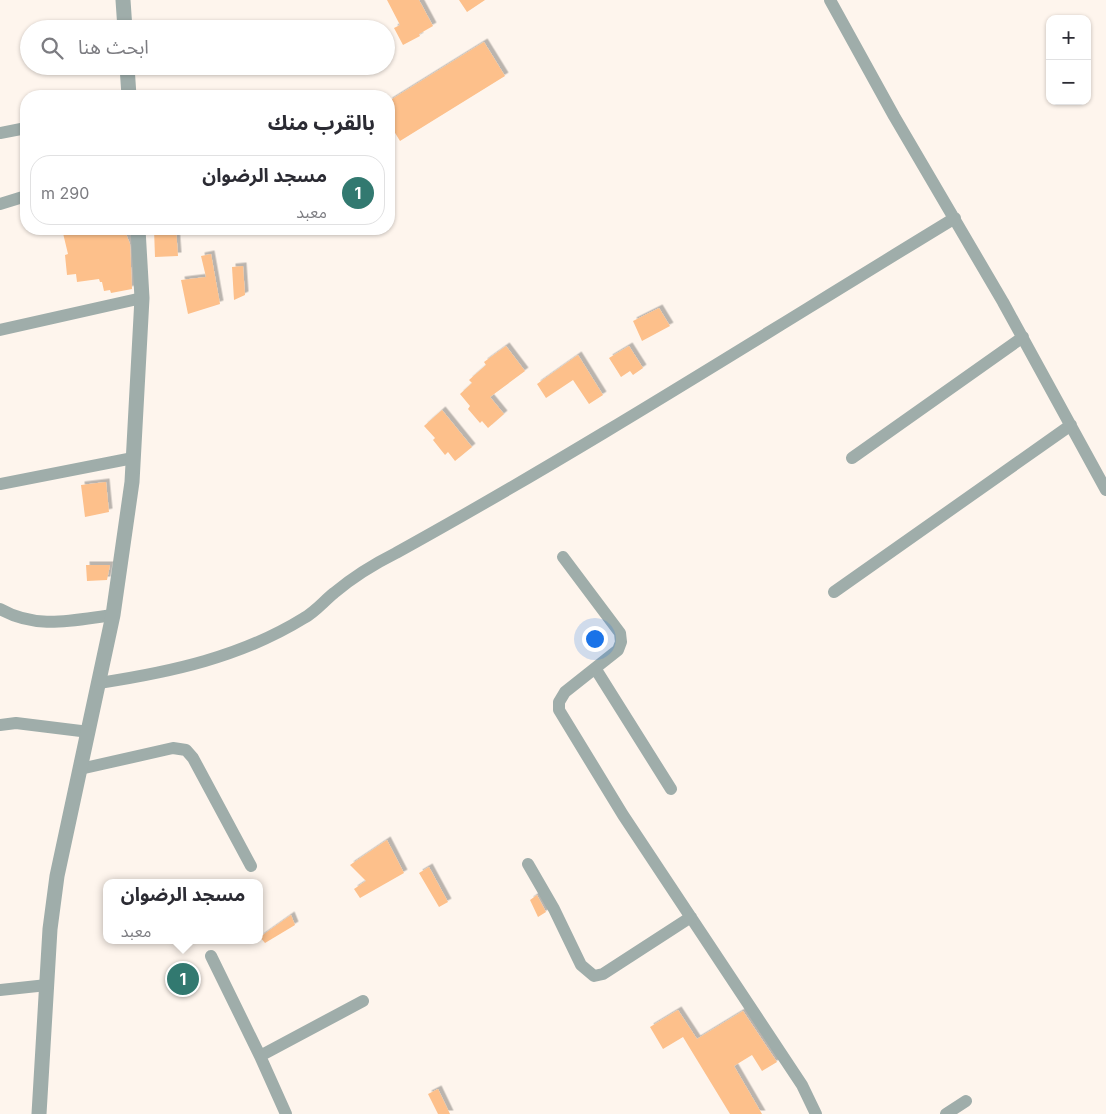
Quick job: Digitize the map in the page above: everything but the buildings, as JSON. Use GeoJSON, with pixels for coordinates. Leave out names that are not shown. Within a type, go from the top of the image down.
{"type":"FeatureCollection","features":[{"type":"Feature","properties":{"kind":"street"},"geometry":{"type":"LineString","coordinates":[[123,0],[124,20]]}},
{"type":"Feature","properties":{"kind":"street"},"geometry":{"type":"LineString","coordinates":[[830,0],[894,116],[1023,337],[1106,490]]}},
{"type":"Feature","properties":{"kind":"street"},"geometry":{"type":"LineString","coordinates":[[128,75],[129,90]]}},
{"type":"Feature","properties":{"kind":"street"},"geometry":{"type":"LineString","coordinates":[[0,133],[20,129]]}},
{"type":"Feature","properties":{"kind":"street"},"geometry":{"type":"LineString","coordinates":[[0,204],[20,198]]}},
{"type":"Feature","properties":{"kind":"street"},"geometry":{"type":"LineString","coordinates":[[99,683],[160,674],[213,660],[266,641],[307,617],[336,591],[368,568],[483,505],[955,218]]}},
{"type":"Feature","properties":{"kind":"street"},"geometry":{"type":"LineString","coordinates":[[39,1114],[47,985],[57,876],[113,615],[133,458],[142,298],[138,235]]}},
{"type":"Feature","properties":{"kind":"street"},"geometry":{"type":"LineString","coordinates":[[0,330],[142,298]]}},
{"type":"Feature","properties":{"kind":"street"},"geometry":{"type":"LineString","coordinates":[[852,458],[1023,337]]}},
{"type":"Feature","properties":{"kind":"street"},"geometry":{"type":"LineString","coordinates":[[834,592],[1071,425]]}},
{"type":"Feature","properties":{"kind":"street"},"geometry":{"type":"LineString","coordinates":[[0,484],[133,458]]}},
{"type":"Feature","properties":{"kind":"street"},"geometry":{"type":"LineString","coordinates":[[563,557],[620,633],[621,642],[618,650],[565,692],[559,702],[559,710],[623,815],[802,1085],[816,1114]]}},
{"type":"Feature","properties":{"kind":"street"},"geometry":{"type":"LineString","coordinates":[[0,609],[16,618],[33,622],[59,622],[113,615]]}},
{"type":"Feature","properties":{"kind":"street"},"geometry":{"type":"LineString","coordinates":[[596,668],[671,789]]}},
{"type":"Feature","properties":{"kind":"street"},"geometry":{"type":"LineString","coordinates":[[0,725],[16,723],[89,732]]}},
{"type":"Feature","properties":{"kind":"street"},"geometry":{"type":"LineString","coordinates":[[80,769],[173,748],[186,750],[193,758],[251,866]]}},
{"type":"Feature","properties":{"kind":"street"},"geometry":{"type":"LineString","coordinates":[[528,864],[554,909],[581,965],[594,976],[603,974],[691,917]]}},
{"type":"Feature","properties":{"kind":"street"},"geometry":{"type":"LineString","coordinates":[[211,956],[286,1114]]}},
{"type":"Feature","properties":{"kind":"street"},"geometry":{"type":"LineString","coordinates":[[0,990],[47,985]]}},
{"type":"Feature","properties":{"kind":"street"},"geometry":{"type":"LineString","coordinates":[[260,1056],[363,1001]]}},
{"type":"Feature","properties":{"kind":"street"},"geometry":{"type":"LineString","coordinates":[[946,1114],[966,1101]]}},
{"type":"Feature","properties":{"kind":"place","name":"مسجد الرضوان"},"geometry":{"type":"Point","coordinates":[183,979]}}]}
